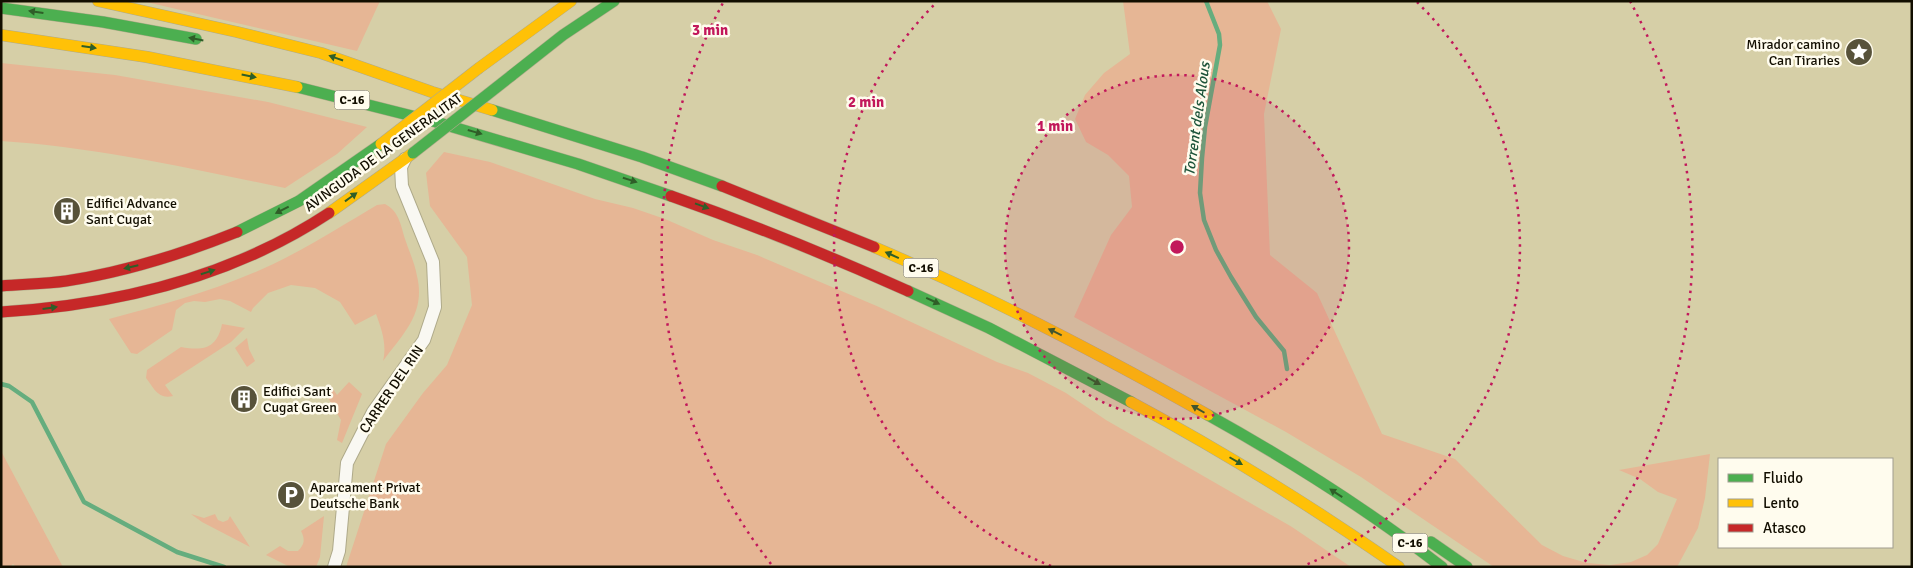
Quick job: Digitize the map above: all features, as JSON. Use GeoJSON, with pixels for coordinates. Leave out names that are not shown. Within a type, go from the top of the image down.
{"type":"FeatureCollection","features":[{"type":"Feature","properties":{"kind":"main road"},"geometry":{"type":"LineString","coordinates":[[98,1],[323,53],[432,92]]}},
{"type":"Feature","properties":{"kind":"main road","name":"AVINGUDA DE LA GENERALITAT"},"geometry":{"type":"LineString","coordinates":[[1,286],[75,280],[152,262],[203,246],[287,208],[323,186],[381,144],[479,68],[571,1]]}},
{"type":"Feature","properties":{"kind":"main road","name":"AVINGUDA DE LA GENERALITAT"},"geometry":{"type":"LineString","coordinates":[[1,312],[28,311],[114,299],[212,271],[260,251],[296,233],[336,208],[409,155],[563,35],[614,1]]}},
{"type":"Feature","properties":{"kind":"main road"},"geometry":{"type":"LineString","coordinates":[[1,8],[103,22],[212,42]]}},
{"type":"Feature","properties":{"kind":"main road","name":"C-16"},"geometry":{"type":"LineString","coordinates":[[1,35],[114,51],[196,66],[260,78],[367,103],[543,152],[656,189],[732,217],[919,294],[1064,365],[1245,466],[1341,527],[1399,567]]}},
{"type":"Feature","properties":{"kind":"main road"},"geometry":{"type":"LineString","coordinates":[[1,41],[41,40]]}},
{"type":"Feature","properties":{"kind":"main road","name":"C-16"},"geometry":{"type":"LineString","coordinates":[[318,64],[432,92],[603,143],[806,218],[940,276],[1072,340],[1174,395],[1264,447],[1377,520],[1442,567]]}},
{"type":"Feature","properties":{"kind":"main road"},"geometry":{"type":"LineString","coordinates":[[1377,520],[1425,538],[1467,567]]}},
{"type":"Feature","properties":{"kind":"street"},"geometry":{"type":"LineString","coordinates":[[508,47],[563,1]]}},
{"type":"Feature","properties":{"kind":"street"},"geometry":{"type":"LineString","coordinates":[[546,49],[566,22],[599,1]]}},
{"type":"Feature","properties":{"kind":"street","name":"CARRER DEL RIN"},"geometry":{"type":"LineString","coordinates":[[334,567],[339,551],[347,463],[373,412],[424,340],[435,307],[433,262],[402,186],[401,167],[409,155]]}},
{"type":"Feature","properties":{"kind":"street"},"geometry":{"type":"LineString","coordinates":[[368,184],[395,182],[402,186]]}},
{"type":"Feature","properties":{"kind":"shaded area"},"geometry":{"type":"Polygon","coordinates":[[[142,1],[380,1],[357,51],[142,1]]]}},
{"type":"Feature","properties":{"kind":"shaded area"},"geometry":{"type":"Polygon","coordinates":[[[1123,1],[1267,1],[1281,29],[1264,114],[1270,255],[1317,293],[1382,434],[1455,459],[1542,545],[1563,556],[1587,563],[1610,565],[1631,562],[1647,555],[1658,544],[1677,499],[1658,492],[1640,479],[1619,470],[1710,454],[1705,498],[1698,528],[1677,567],[1494,567],[1361,477],[1286,432],[1074,317],[1111,235],[1132,207],[1129,176],[1108,155],[1086,142],[1075,119],[1085,95],[1104,73],[1130,54],[1123,1]]]}},
{"type":"Feature","properties":{"kind":"shaded area"},"geometry":{"type":"Polygon","coordinates":[[[1,63],[115,75],[268,102],[367,127],[337,154],[285,188],[108,153],[1,141],[1,63]]]}},
{"type":"Feature","properties":{"kind":"shaded area"},"geometry":{"type":"Polygon","coordinates":[[[444,152],[490,162],[595,199],[633,208],[665,219],[713,240],[757,255],[879,307],[997,362],[1028,373],[1066,393],[1106,420],[1292,527],[1351,567],[346,567],[386,444],[423,393],[447,365],[472,305],[467,257],[430,206],[426,173],[444,152]]]}},
{"type":"Feature","properties":{"kind":"shaded area"},"geometry":{"type":"Polygon","coordinates":[[[385,204],[390,207],[399,219],[415,267],[419,289],[418,301],[411,322],[383,361],[384,343],[376,314],[355,325],[340,302],[315,288],[291,285],[268,293],[251,312],[230,301],[220,299],[185,303],[176,310],[172,330],[137,354],[131,353],[109,319],[179,300],[270,266],[377,205],[385,204]]]}},
{"type":"Feature","properties":{"kind":"shaded area"},"geometry":{"type":"Polygon","coordinates":[[[222,324],[245,328],[231,342],[165,385],[173,396],[160,395],[146,378],[147,370],[181,347],[196,349],[213,343],[217,339],[222,324]]]}},
{"type":"Feature","properties":{"kind":"shaded area"},"geometry":{"type":"Polygon","coordinates":[[[247,338],[249,349],[255,361],[247,367],[235,348],[247,338]]]}},
{"type":"Feature","properties":{"kind":"shaded area"},"geometry":{"type":"Polygon","coordinates":[[[349,382],[362,394],[342,443],[337,440],[341,420],[324,391],[331,386],[337,395],[349,382]]]}},
{"type":"Feature","properties":{"kind":"shaded area"},"geometry":{"type":"Polygon","coordinates":[[[1,451],[63,567],[16,567],[13,564],[10,567],[1,567],[1,451]]]}},
{"type":"Feature","properties":{"kind":"shaded area"},"geometry":{"type":"Polygon","coordinates":[[[191,514],[204,518],[215,514],[218,520],[223,522],[228,520],[230,516],[250,547],[202,522],[191,514]]]}},
{"type":"Feature","properties":{"kind":"shaded area"},"geometry":{"type":"Polygon","coordinates":[[[324,516],[320,557],[316,567],[290,567],[266,555],[280,546],[288,551],[298,551],[304,541],[301,531],[324,516]]]}},
{"type":"Feature","properties":{"kind":"waterway","name":"Torrent dels Alous"},"geometry":{"type":"LineString","coordinates":[[1206,1],[1219,34],[1220,45],[1205,127],[1202,158],[1200,193],[1204,220],[1216,250],[1231,277],[1256,317],[1284,351],[1287,369]]}},
{"type":"Feature","properties":{"kind":"waterway"},"geometry":{"type":"LineString","coordinates":[[1,384],[9,386],[32,402],[84,502],[177,552],[224,567]]}},
{"type":"Feature","properties":{"kind":"traffic: fast"},"geometry":{"type":"LineString","coordinates":[[511,76],[563,35],[614,1]]}},
{"type":"Feature","properties":{"kind":"traffic: fast"},"geometry":{"type":"LineString","coordinates":[[1,8],[103,22],[196,39]]}},
{"type":"Feature","properties":{"kind":"traffic: fast"},"geometry":{"type":"LineString","coordinates":[[413,153],[511,76]]}},
{"type":"Feature","properties":{"kind":"traffic: fast"},"geometry":{"type":"LineString","coordinates":[[297,87],[436,122],[578,164],[671,196]]}},
{"type":"Feature","properties":{"kind":"traffic: fast"},"geometry":{"type":"LineString","coordinates":[[492,110],[642,157],[722,186]]}},
{"type":"Feature","properties":{"kind":"traffic: fast"},"geometry":{"type":"LineString","coordinates":[[237,232],[299,201],[381,144]]}},
{"type":"Feature","properties":{"kind":"traffic: fast"},"geometry":{"type":"LineString","coordinates":[[908,291],[989,328],[1131,402]]}},
{"type":"Feature","properties":{"kind":"traffic: fast"},"geometry":{"type":"LineString","coordinates":[[1208,415],[1328,486],[1442,567]]}},
{"type":"Feature","properties":{"kind":"traffic: fast"},"geometry":{"type":"LineString","coordinates":[[1431,542],[1467,567]]}},
{"type":"Feature","properties":{"kind":"traffic: slow"},"geometry":{"type":"LineString","coordinates":[[98,1],[321,53],[432,92],[492,110]]}},
{"type":"Feature","properties":{"kind":"traffic: slow"},"geometry":{"type":"LineString","coordinates":[[479,68],[571,1]]}},
{"type":"Feature","properties":{"kind":"traffic: slow"},"geometry":{"type":"LineString","coordinates":[[1,35],[147,57],[297,87]]}},
{"type":"Feature","properties":{"kind":"traffic: slow"},"geometry":{"type":"LineString","coordinates":[[381,144],[479,68]]}},
{"type":"Feature","properties":{"kind":"traffic: slow"},"geometry":{"type":"LineString","coordinates":[[329,213],[413,153]]}},
{"type":"Feature","properties":{"kind":"traffic: slow"},"geometry":{"type":"LineString","coordinates":[[874,247],[960,285],[1044,326],[1208,415]]}},
{"type":"Feature","properties":{"kind":"traffic: slow"},"geometry":{"type":"LineString","coordinates":[[1131,402],[1200,440],[1268,481],[1399,567]]}},
{"type":"Feature","properties":{"kind":"traffic: jam"},"geometry":{"type":"LineString","coordinates":[[722,186],[874,247]]}},
{"type":"Feature","properties":{"kind":"traffic: jam"},"geometry":{"type":"LineString","coordinates":[[671,196],[790,241],[908,291]]}},
{"type":"Feature","properties":{"kind":"traffic: jam"},"geometry":{"type":"LineString","coordinates":[[1,312],[87,303],[172,284],[213,271],[253,254],[292,235],[329,213]]}},
{"type":"Feature","properties":{"kind":"traffic: jam"},"geometry":{"type":"LineString","coordinates":[[1,286],[58,282],[110,273],[174,255],[237,232]]}},
{"type":"Feature","properties":{"kind":"place","name":"Mirador camino Can Tiraries"},"geometry":{"type":"Point","coordinates":[1859,52]}},
{"type":"Feature","properties":{"kind":"place","name":"Edifici Advance Sant Cugat"},"geometry":{"type":"Point","coordinates":[67,211]}},
{"type":"Feature","properties":{"kind":"place","name":"Edifici Sant Cugat Green"},"geometry":{"type":"Point","coordinates":[244,399]}},
{"type":"Feature","properties":{"kind":"place","name":"Aparcament Privat Deutsche Bank"},"geometry":{"type":"Point","coordinates":[291,495]}}]}
